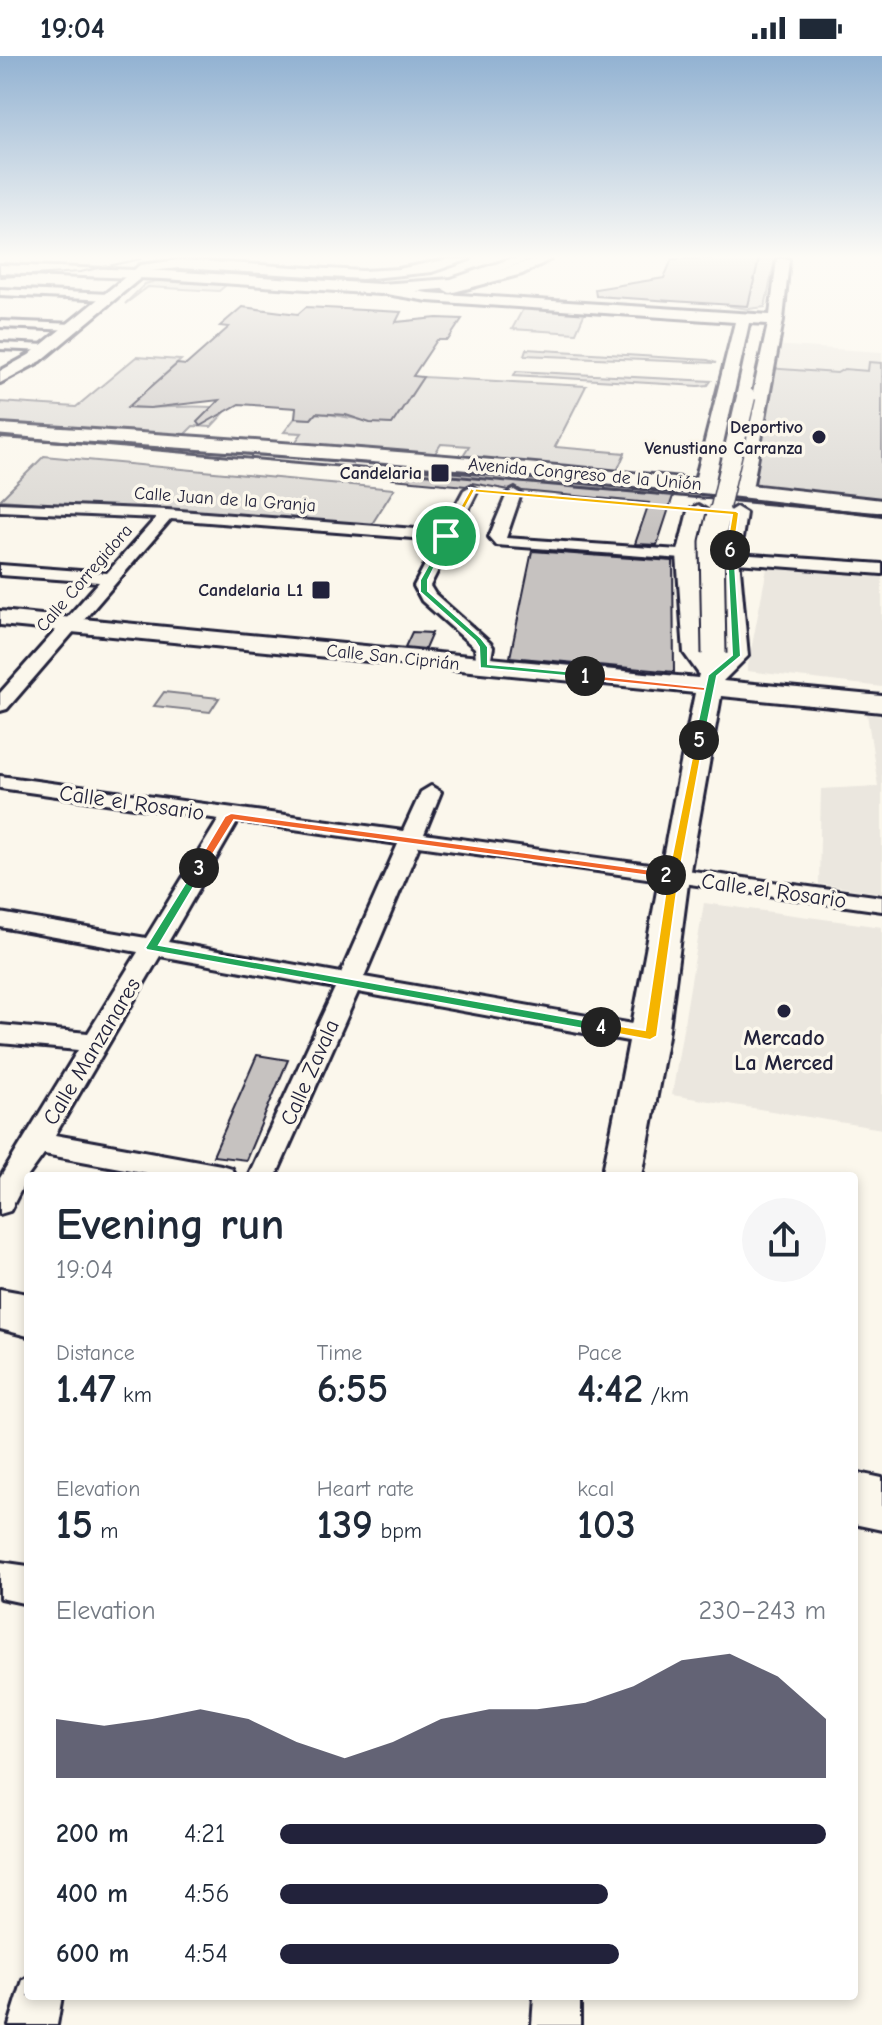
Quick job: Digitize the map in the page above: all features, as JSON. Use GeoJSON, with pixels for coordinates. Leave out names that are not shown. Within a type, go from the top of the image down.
{"type":"FeatureCollection","features":[{"type":"Feature","properties":{"kind":"main road","name":"Avenida Congreso de la Unión"},"geometry":{"type":"LineString","coordinates":[[0,430],[360,455],[704,485],[882,507]]}},
{"type":"Feature","properties":{"kind":"main road"},"geometry":{"type":"LineString","coordinates":[[0,447],[214,465]]}},
{"type":"Feature","properties":{"kind":"main road","name":"Avenida Congreso de la Unión"},"geometry":{"type":"LineString","coordinates":[[441,487],[521,494]]}},
{"type":"Feature","properties":{"kind":"main road","name":"Avenida Congreso de la Unión"},"geometry":{"type":"LineString","coordinates":[[689,510],[882,522]]}},
{"type":"Feature","properties":{"kind":"main road"},"geometry":{"type":"LineString","coordinates":[[0,1309],[24,1314]]}},
{"type":"Feature","properties":{"kind":"main road"},"geometry":{"type":"LineString","coordinates":[[858,1499],[882,1504]]}},
{"type":"Feature","properties":{"kind":"street"},"geometry":{"type":"LineString","coordinates":[[29,351],[41,353]]}},
{"type":"Feature","properties":{"kind":"street"},"geometry":{"type":"LineString","coordinates":[[3,373],[44,351]]}},
{"type":"Feature","properties":{"kind":"street"},"geometry":{"type":"LineString","coordinates":[[704,485],[737,351]]}},
{"type":"Feature","properties":{"kind":"street"},"geometry":{"type":"LineString","coordinates":[[751,351],[753,362]]}},
{"type":"Feature","properties":{"kind":"street"},"geometry":{"type":"LineString","coordinates":[[623,1172],[650,1036],[673,876],[712,672],[712,542],[753,362],[759,351]]}},
{"type":"Feature","properties":{"kind":"street"},"geometry":{"type":"LineString","coordinates":[[742,489],[769,351]]}},
{"type":"Feature","properties":{"kind":"street"},"geometry":{"type":"LineString","coordinates":[[0,389],[37,363],[41,353]]}},
{"type":"Feature","properties":{"kind":"street"},"geometry":{"type":"LineString","coordinates":[[471,490],[424,580],[424,592],[484,647],[483,666]]}},
{"type":"Feature","properties":{"kind":"street"},"geometry":{"type":"LineString","coordinates":[[521,494],[497,537],[501,542],[882,569]]}},
{"type":"Feature","properties":{"kind":"street","name":"Calle Juan de la Granja"},"geometry":{"type":"LineString","coordinates":[[0,507],[167,514],[446,536]]}},
{"type":"Feature","properties":{"kind":"street"},"geometry":{"type":"LineString","coordinates":[[689,510],[688,555],[696,653],[712,672]]}},
{"type":"Feature","properties":{"kind":"street"},"geometry":{"type":"LineString","coordinates":[[712,672],[736,656],[728,558],[736,513]]}},
{"type":"Feature","properties":{"kind":"street","name":"Calle Corregidora"},"geometry":{"type":"LineString","coordinates":[[0,705],[167,514]]}},
{"type":"Feature","properties":{"kind":"street"},"geometry":{"type":"LineString","coordinates":[[0,570],[109,578]]}},
{"type":"Feature","properties":{"kind":"street","name":"Calle San Ciprián"},"geometry":{"type":"LineString","coordinates":[[0,618],[483,666],[712,672],[882,704]]}},
{"type":"Feature","properties":{"kind":"street","name":"Calle el Rosario"},"geometry":{"type":"LineString","coordinates":[[0,782],[409,841],[882,904]]}},
{"type":"Feature","properties":{"kind":"street","name":"Calle Zavala"},"geometry":{"type":"LineString","coordinates":[[264,1172],[431,792]]}},
{"type":"Feature","properties":{"kind":"street","name":"Calle Manzanares"},"geometry":{"type":"LineString","coordinates":[[0,1203],[231,816]]}},
{"type":"Feature","properties":{"kind":"street"},"geometry":{"type":"LineString","coordinates":[[0,920],[650,1036]]}},
{"type":"Feature","properties":{"kind":"street"},"geometry":{"type":"LineString","coordinates":[[0,1034],[96,1043]]}},
{"type":"Feature","properties":{"kind":"street"},"geometry":{"type":"LineString","coordinates":[[37,1142],[199,1172]]}},
{"type":"Feature","properties":{"kind":"street"},"geometry":{"type":"LineString","coordinates":[[0,1580],[24,1584]]}},
{"type":"Feature","properties":{"kind":"street"},"geometry":{"type":"LineString","coordinates":[[33,2025],[38,2000]]}},
{"type":"Feature","properties":{"kind":"street"},"geometry":{"type":"LineString","coordinates":[[556,2025],[557,2000]]}},
{"type":"Feature","properties":{"kind":"shaded area"},"geometry":{"type":"Polygon","coordinates":[[[525,351],[557,351],[716,363],[524,355],[525,351]]]}},
{"type":"Feature","properties":{"kind":"shaded area"},"geometry":{"type":"Polygon","coordinates":[[[770,351],[882,352],[882,363],[869,362],[869,371],[844,369],[837,373],[767,368],[770,351]]]}},
{"type":"Feature","properties":{"kind":"shaded area"},"geometry":{"type":"Polygon","coordinates":[[[136,357],[181,360],[129,407],[212,407],[208,412],[224,413],[211,427],[193,426],[183,436],[0,424],[0,402],[76,407],[136,357]]]}},
{"type":"Feature","properties":{"kind":"shaded area","name":"Deportivo Venustiano Carranza"},"geometry":{"type":"Polygon","coordinates":[[[869,362],[882,363],[882,504],[750,486],[767,368],[837,373],[844,369],[868,371],[869,362]]]}},
{"type":"Feature","properties":{"kind":"shaded area"},"geometry":{"type":"Polygon","coordinates":[[[516,371],[711,381],[708,385],[699,386],[514,375],[516,371]]]}},
{"type":"Feature","properties":{"kind":"shaded area"},"geometry":{"type":"Polygon","coordinates":[[[423,377],[586,386],[555,447],[625,453],[617,471],[462,457],[469,446],[441,444],[434,455],[294,444],[302,433],[284,432],[295,418],[311,419],[316,413],[392,424],[423,377]]]}},
{"type":"Feature","properties":{"kind":"shaded area"},"geometry":{"type":"Polygon","coordinates":[[[44,456],[394,489],[370,527],[0,500],[44,456]]]}},
{"type":"Feature","properties":{"kind":"shaded area"},"geometry":{"type":"Polygon","coordinates":[[[768,563],[882,575],[882,687],[747,671],[768,563]]]}},
{"type":"Feature","properties":{"kind":"shaded area"},"geometry":{"type":"Polygon","coordinates":[[[164,692],[219,698],[210,712],[154,706],[164,692]]]}},
{"type":"Feature","properties":{"kind":"shaded area"},"geometry":{"type":"Polygon","coordinates":[[[867,714],[882,716],[882,893],[819,884],[821,789],[878,786],[867,714]]]}},
{"type":"Feature","properties":{"kind":"shaded area","name":"Mercado La Merced"},"geometry":{"type":"Polygon","coordinates":[[[704,903],[882,927],[882,1129],[672,1095],[704,903]]]}},
{"type":"Feature","properties":{"kind":"building"},"geometry":{"type":"Polygon","coordinates":[[[202,351],[430,351],[413,376],[423,377],[392,424],[316,413],[311,419],[295,418],[296,408],[239,404],[200,426],[197,422],[219,400],[150,408],[128,407],[177,364],[186,365],[202,351]]]}},
{"type":"Feature","properties":{"kind":"building","name":"Candelaria"},"geometry":{"type":"Polygon","coordinates":[[[401,468],[674,493],[657,545],[635,544],[649,503],[522,491],[515,487],[509,490],[472,483],[466,486],[392,479],[401,468]]]}},
{"type":"Feature","properties":{"kind":"building"},"geometry":{"type":"Polygon","coordinates":[[[532,551],[673,561],[674,672],[510,657],[532,551]]]}},
{"type":"Feature","properties":{"kind":"building"},"geometry":{"type":"Polygon","coordinates":[[[412,632],[432,633],[425,649],[405,647],[412,632]]]}},
{"type":"Feature","properties":{"kind":"building"},"geometry":{"type":"Polygon","coordinates":[[[257,1055],[288,1060],[246,1160],[213,1156],[257,1055]]]}},
{"type":"Feature","properties":{"kind":"railway"},"geometry":{"type":"LineString","coordinates":[[0,436],[882,514],[879,514]]}},
{"type":"Feature","properties":{"kind":"place","name":"Deportivo Venustiano Carranza"},"geometry":{"type":"Point","coordinates":[819,437]}},
{"type":"Feature","properties":{"kind":"place","name":"Candelaria"},"geometry":{"type":"Point","coordinates":[440,473]}},
{"type":"Feature","properties":{"kind":"place","name":"Candelaria L1"},"geometry":{"type":"Point","coordinates":[321,590]}},
{"type":"Feature","properties":{"kind":"place","name":"Mercado La Merced"},"geometry":{"type":"Point","coordinates":[784,1011]}},
{"type":"Feature","properties":{"kind":"route"},"geometry":{"type":"LineString","coordinates":[[446,536],[422,586],[428,597],[484,647],[483,666],[709,688],[673,876],[231,816],[151,948],[650,1036],[673,876],[691,782],[709,688],[713,675],[736,656],[728,558],[736,513],[471,490],[446,536]]}}]}
